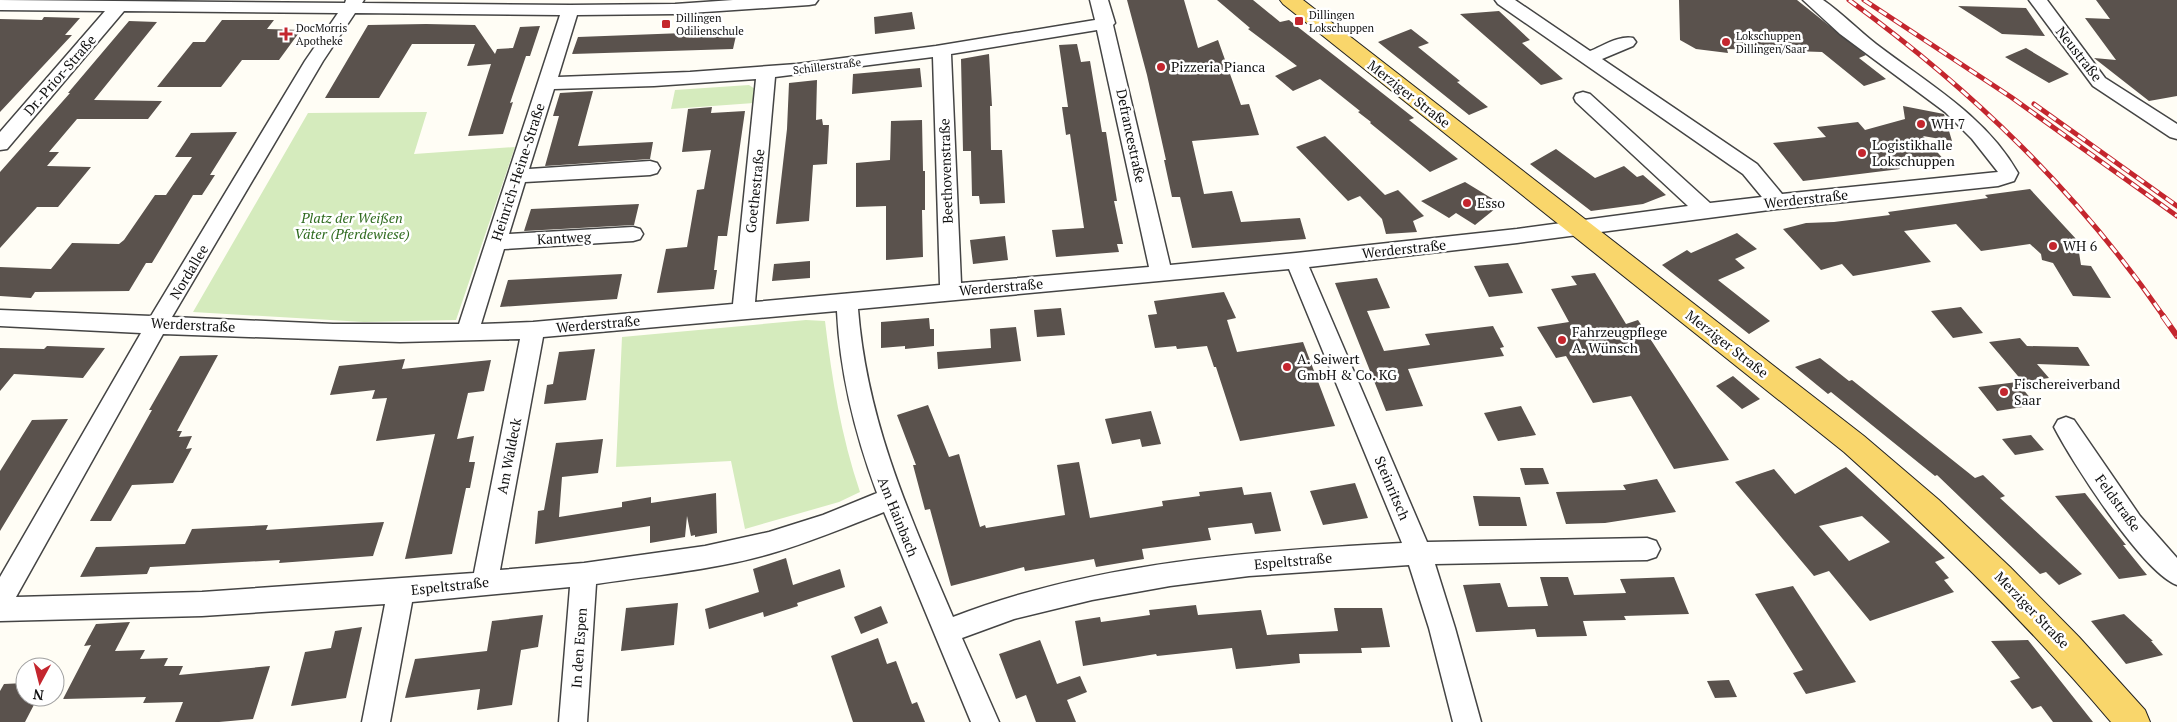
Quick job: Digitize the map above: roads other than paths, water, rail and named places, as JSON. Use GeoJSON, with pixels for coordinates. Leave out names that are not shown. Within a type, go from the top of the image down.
{"type":"FeatureCollection","features":[{"type":"Feature","properties":{"kind":"main road","name":"Merziger Straße"},"geometry":{"type":"LineString","coordinates":[[1290,0],[1854,444],[1915,496],[2008,584],[2055,632],[2133,722]]}},
{"type":"Feature","properties":{"kind":"street"},"geometry":{"type":"LineString","coordinates":[[0,4],[353,4],[570,10],[675,9],[809,0]]}},
{"type":"Feature","properties":{"kind":"street","name":"Defrancestraße"},"geometry":{"type":"LineString","coordinates":[[1099,0],[1106,23],[1161,272]]}},
{"type":"Feature","properties":{"kind":"street"},"geometry":{"type":"LineString","coordinates":[[1504,0],[1750,169],[1760,178],[1777,202]]}},
{"type":"Feature","properties":{"kind":"street","name":"Werderstraße"},"geometry":{"type":"LineString","coordinates":[[0,318],[158,323],[362,333],[467,333],[533,330],[1296,261],[1517,236],[1777,202],[1998,179],[2007,176],[2008,173],[2003,164],[1979,135],[1952,108],[1921,88],[1846,30],[1824,8],[1812,0]]}},
{"type":"Feature","properties":{"kind":"street","name":"Neustraße"},"geometry":{"type":"LineString","coordinates":[[2038,0],[2099,82],[2177,133]]}},
{"type":"Feature","properties":{"kind":"street","name":"Dr.-Prior-Straße"},"geometry":{"type":"LineString","coordinates":[[1,141],[128,4]]}},
{"type":"Feature","properties":{"kind":"street","name":"Nordallee"},"geometry":{"type":"LineString","coordinates":[[0,601],[158,323],[314,61],[353,4]]}},
{"type":"Feature","properties":{"kind":"street","name":"Heinrich-Heine-Straße"},"geometry":{"type":"LineString","coordinates":[[467,333],[570,10]]}},
{"type":"Feature","properties":{"kind":"street","name":"Schillerstraße"},"geometry":{"type":"LineString","coordinates":[[546,83],[622,82],[766,73],[942,50],[1106,23]]}},
{"type":"Feature","properties":{"kind":"street"},"geometry":{"type":"LineString","coordinates":[[1588,58],[1627,42]]}},
{"type":"Feature","properties":{"kind":"street","name":"Beethovenstraße"},"geometry":{"type":"LineString","coordinates":[[942,50],[951,292]]}},
{"type":"Feature","properties":{"kind":"street","name":"Goethestraße"},"geometry":{"type":"LineString","coordinates":[[743,310],[766,73]]}},
{"type":"Feature","properties":{"kind":"street"},"geometry":{"type":"LineString","coordinates":[[1583,98],[1706,211]]}},
{"type":"Feature","properties":{"kind":"street"},"geometry":{"type":"LineString","coordinates":[[517,176],[650,168]]}},
{"type":"Feature","properties":{"kind":"street","name":"Kantweg"},"geometry":{"type":"LineString","coordinates":[[496,242],[633,234]]}},
{"type":"Feature","properties":{"kind":"street","name":"Steinritsch"},"geometry":{"type":"LineString","coordinates":[[1296,261],[1418,552],[1442,628],[1467,722]]}},
{"type":"Feature","properties":{"kind":"street","name":"Am Hainbach"},"geometry":{"type":"LineString","coordinates":[[847,301],[852,367],[859,403],[872,448],[890,499],[985,722]]}},
{"type":"Feature","properties":{"kind":"street","name":"Am Waldeck"},"geometry":{"type":"LineString","coordinates":[[485,582],[533,330]]}},
{"type":"Feature","properties":{"kind":"street","name":"Feldstraße"},"geometry":{"type":"LineString","coordinates":[[2066,427],[2118,505],[2161,560],[2177,574]]}},
{"type":"Feature","properties":{"kind":"street","name":"Espeltstraße"},"geometry":{"type":"LineString","coordinates":[[0,609],[202,604],[401,592],[485,582],[584,574],[705,557],[769,543],[827,524],[890,499]]}},
{"type":"Feature","properties":{"kind":"street","name":"Espeltstraße"},"geometry":{"type":"LineString","coordinates":[[947,632],[1012,608],[1091,589],[1166,575],[1250,565],[1418,552],[1647,548]]}},
{"type":"Feature","properties":{"kind":"street","name":"In den Espen"},"geometry":{"type":"LineString","coordinates":[[573,722],[584,574]]}},
{"type":"Feature","properties":{"kind":"street"},"geometry":{"type":"LineString","coordinates":[[376,722],[401,592]]}},
{"type":"Feature","properties":{"kind":"railway"},"geometry":{"type":"LineString","coordinates":[[1849,0],[1938,70],[2020,145],[2059,185],[2095,227],[2131,271],[2164,317]]}},
{"type":"Feature","properties":{"kind":"railway"},"geometry":{"type":"LineString","coordinates":[[1864,0],[2011,97],[2177,216]]}},
{"type":"Feature","properties":{"kind":"railway"},"geometry":{"type":"LineString","coordinates":[[2034,104],[2177,206]]}},
{"type":"Feature","properties":{"kind":"railway"},"geometry":{"type":"LineString","coordinates":[[2163,316],[2177,336]]}},
{"type":"Feature","properties":{"kind":"place","name":"Dillingen Lokschuppen"},"geometry":{"type":"Point","coordinates":[1299,21]}},
{"type":"Feature","properties":{"kind":"place","name":"Dillingen Odilienschule"},"geometry":{"type":"Point","coordinates":[666,24]}},
{"type":"Feature","properties":{"kind":"place","name":"DocMorris Apotheke"},"geometry":{"type":"Point","coordinates":[286,34]}},
{"type":"Feature","properties":{"kind":"place","name":"Lokschuppen Dillingen/Saar"},"geometry":{"type":"Point","coordinates":[1726,42]}},
{"type":"Feature","properties":{"kind":"place","name":"Pizzeria Pianca"},"geometry":{"type":"Point","coordinates":[1161,67]}},
{"type":"Feature","properties":{"kind":"place","name":"WH 7"},"geometry":{"type":"Point","coordinates":[1921,124]}},
{"type":"Feature","properties":{"kind":"place","name":"Logistikhalle Lokschuppen"},"geometry":{"type":"Point","coordinates":[1862,153]}},
{"type":"Feature","properties":{"kind":"place","name":"Esso"},"geometry":{"type":"Point","coordinates":[1467,203]}},
{"type":"Feature","properties":{"kind":"place","name":"WH 6"},"geometry":{"type":"Point","coordinates":[2053,246]}},
{"type":"Feature","properties":{"kind":"place","name":"Fahrzeugpflege A. Wünsch"},"geometry":{"type":"Point","coordinates":[1562,340]}},
{"type":"Feature","properties":{"kind":"place","name":"A. Seiwert GmbH & Co. KG"},"geometry":{"type":"Point","coordinates":[1287,367]}},
{"type":"Feature","properties":{"kind":"place","name":"Fischereiverband Saar"},"geometry":{"type":"Point","coordinates":[2004,392]}},
{"type":"Feature","properties":{"kind":"park label","name":"Platz der Weißen Väter (Pferdewiese)"},"geometry":{"type":"Point","coordinates":[352,226]}}]}
